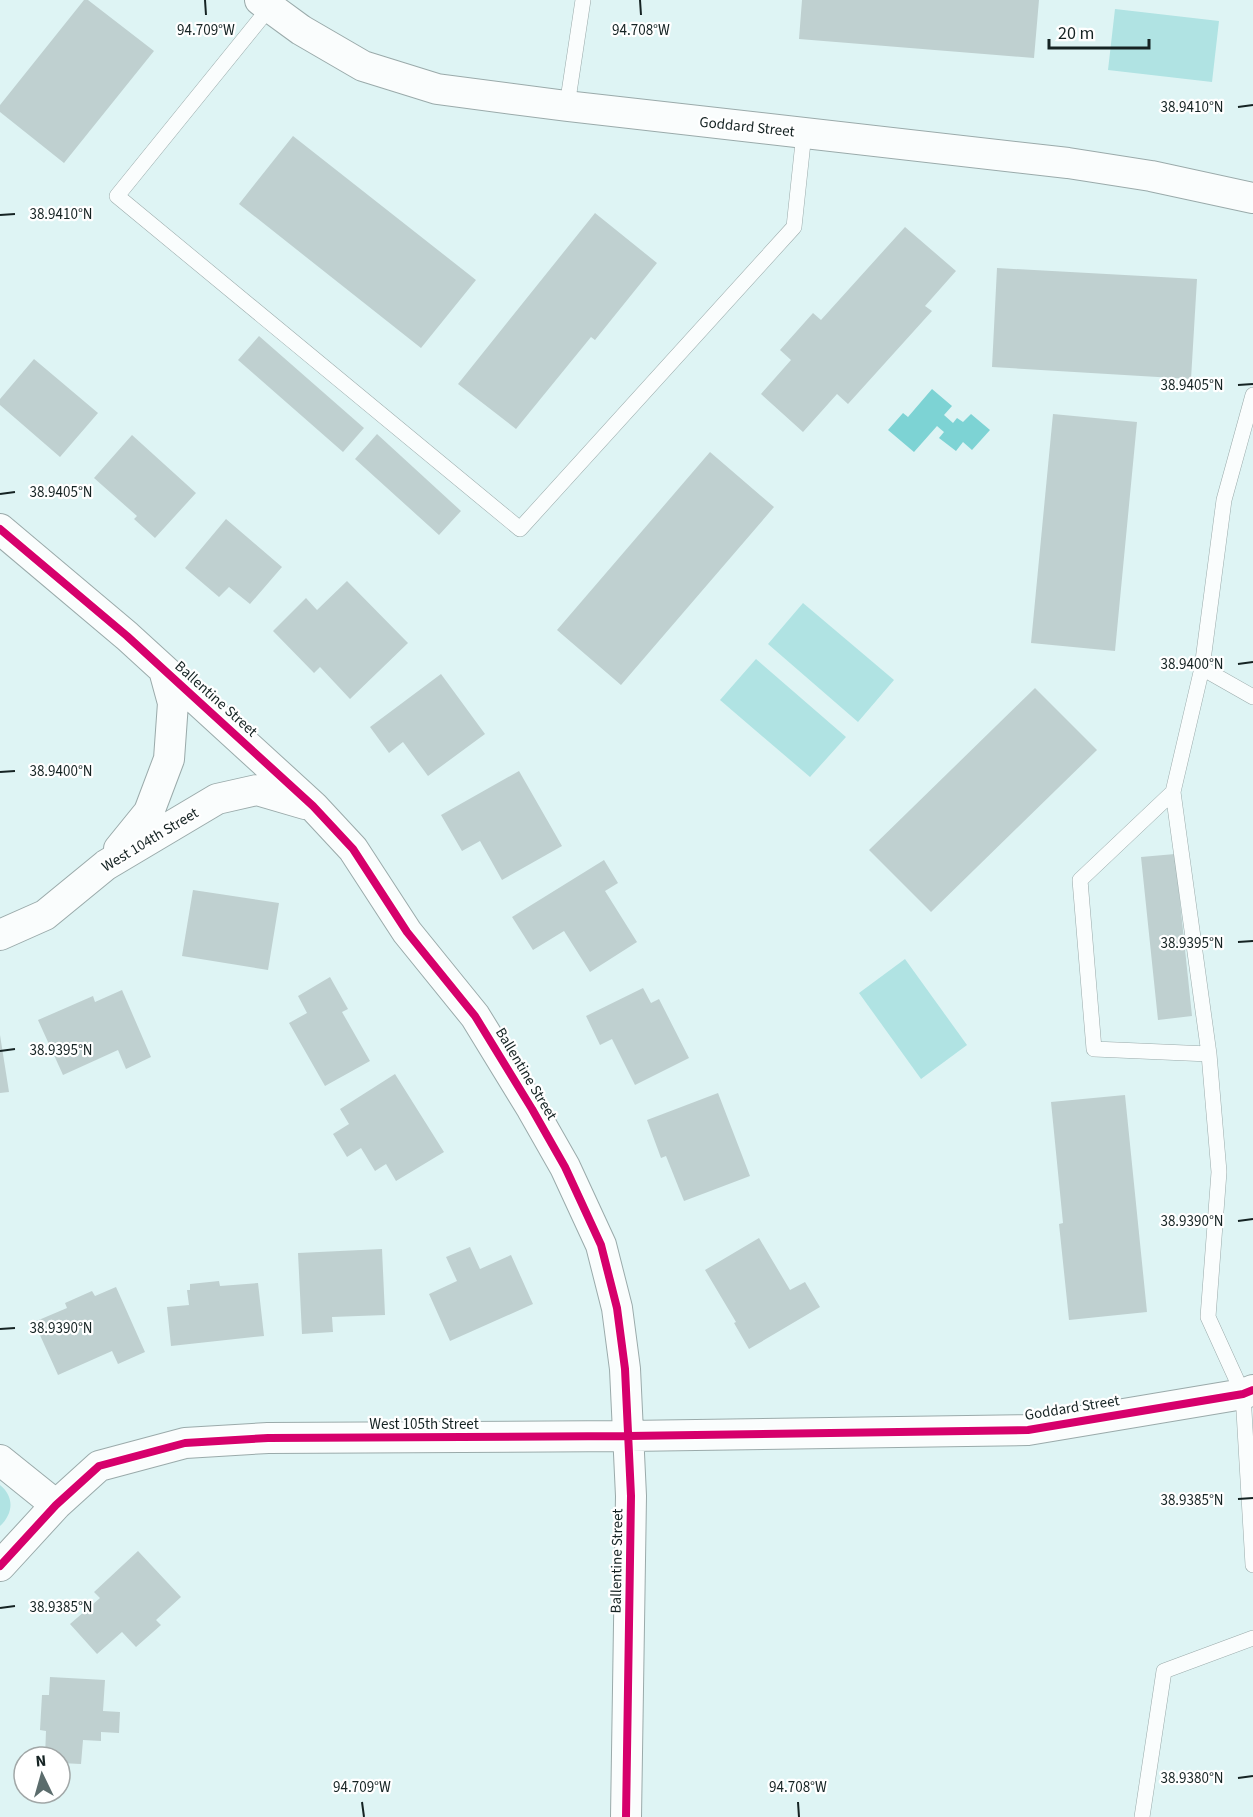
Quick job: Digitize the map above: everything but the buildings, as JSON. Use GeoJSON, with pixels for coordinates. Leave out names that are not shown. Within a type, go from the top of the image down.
{"type":"FeatureCollection","features":[{"type":"Feature","properties":{"kind":"street","name":"Goddard Street"},"geometry":{"type":"LineString","coordinates":[[265,4],[301,30],[363,66],[437,89],[1068,163],[1151,176],[1253,198]]}},
{"type":"Feature","properties":{"kind":"street","name":"Ballentine Street"},"geometry":{"type":"LineString","coordinates":[[0,529],[127,636],[313,807],[353,849],[407,933],[475,1016],[565,1167],[601,1245],[617,1308],[625,1369],[632,1496],[626,1817]]}},
{"type":"Feature","properties":{"kind":"street"},"geometry":{"type":"LineString","coordinates":[[106,865],[149,812],[169,759],[173,703],[164,670]]}},
{"type":"Feature","properties":{"kind":"street","name":"West 104th Street"},"geometry":{"type":"LineString","coordinates":[[0,935],[45,915],[106,865],[217,799],[257,790],[313,807]]}},
{"type":"Feature","properties":{"kind":"street","name":"Goddard Street"},"geometry":{"type":"LineString","coordinates":[[893,1432],[1028,1430],[1248,1392]]}},
{"type":"Feature","properties":{"kind":"street","name":"West 105th Street"},"geometry":{"type":"LineString","coordinates":[[0,1566],[56,1505],[99,1466],[185,1443],[268,1438],[893,1432]]}},
{"type":"Feature","properties":{"kind":"street"},"geometry":{"type":"LineString","coordinates":[[0,1460],[56,1505]]}},
{"type":"Feature","properties":{"kind":"lane"},"geometry":{"type":"LineString","coordinates":[[567,106],[583,0]]}},
{"type":"Feature","properties":{"kind":"lane"},"geometry":{"type":"LineString","coordinates":[[265,4],[117,196],[520,529],[794,227],[804,133]]}},
{"type":"Feature","properties":{"kind":"lane"},"geometry":{"type":"LineString","coordinates":[[1252,405],[1224,500],[1202,668],[1173,792],[1209,1054],[1219,1172],[1208,1317],[1248,1392],[1253,1565]]}},
{"type":"Feature","properties":{"kind":"lane"},"geometry":{"type":"LineString","coordinates":[[1202,668],[1253,697]]}},
{"type":"Feature","properties":{"kind":"lane"},"geometry":{"type":"LineString","coordinates":[[1173,792],[1080,880],[1094,1049],[1209,1054]]}},
{"type":"Feature","properties":{"kind":"lane"},"geometry":{"type":"LineString","coordinates":[[1142,1817],[1164,1671],[1253,1638]]}},
{"type":"Feature","properties":{"kind":"shaded area"},"geometry":{"type":"Polygon","coordinates":[[[1115,9],[1219,21],[1212,82],[1108,70],[1115,9]]]}},
{"type":"Feature","properties":{"kind":"shaded area"},"geometry":{"type":"Polygon","coordinates":[[[932,389],[952,406],[944,415],[953,423],[957,418],[963,422],[971,414],[990,430],[972,450],[963,442],[956,451],[939,438],[944,432],[937,426],[914,452],[888,430],[903,413],[908,417],[932,389]]]}},
{"type":"Feature","properties":{"kind":"shaded area"},"geometry":{"type":"Polygon","coordinates":[[[803,603],[894,680],[858,722],[768,644],[803,603]]]}},
{"type":"Feature","properties":{"kind":"shaded area"},"geometry":{"type":"Polygon","coordinates":[[[756,659],[846,737],[810,777],[720,700],[756,659]]]}},
{"type":"Feature","properties":{"kind":"shaded area"},"geometry":{"type":"Polygon","coordinates":[[[905,959],[967,1045],[921,1079],[859,993],[905,959]]]}},
{"type":"Feature","properties":{"kind":"shaded area"},"geometry":{"type":"Polygon","coordinates":[[[0,1485],[10,1500],[10,1511],[0,1526],[0,1485]]]}},
{"type":"Feature","properties":{"kind":"cycle path"},"geometry":{"type":"LineString","coordinates":[[0,529],[127,636],[313,806],[353,849],[407,932],[475,1016],[565,1167],[601,1245],[617,1308],[625,1369],[631,1496],[626,1817]]}},
{"type":"Feature","properties":{"kind":"cycle path"},"geometry":{"type":"LineString","coordinates":[[0,1566],[56,1505],[99,1466],[185,1443],[268,1438],[1028,1430],[1243,1394],[1253,1390]]}}]}
